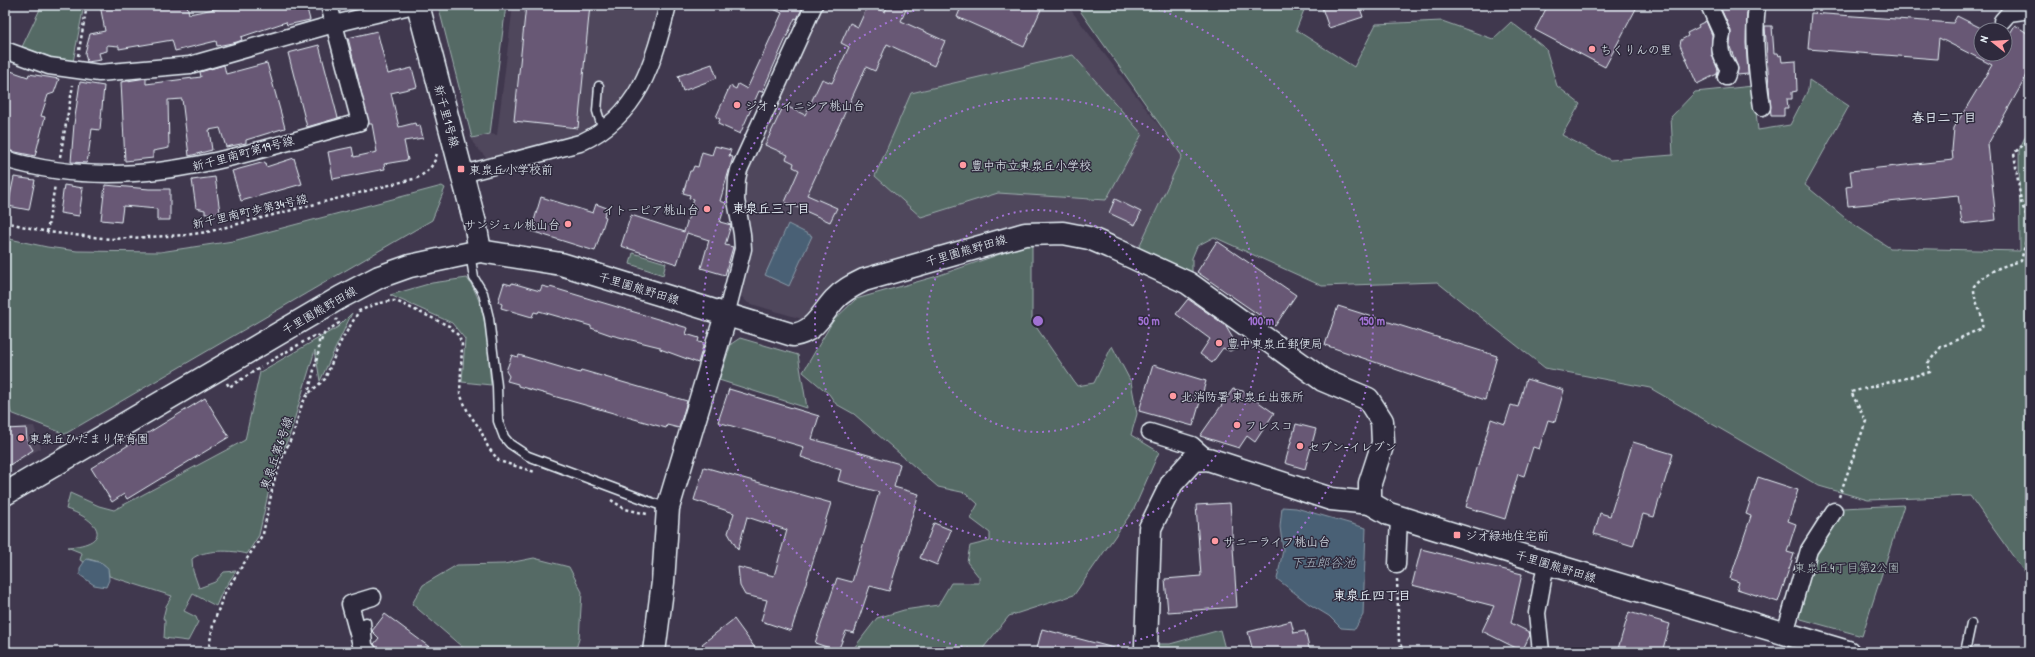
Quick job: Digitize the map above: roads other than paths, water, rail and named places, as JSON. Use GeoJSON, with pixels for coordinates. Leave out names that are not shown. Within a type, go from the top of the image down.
{"type":"FeatureCollection","features":[{"type":"Feature","properties":{"kind":"street","name":"新千里南町第19号線"},"geometry":{"type":"LineString","coordinates":[[5,159],[57,172],[121,175],[180,169],[204,164],[360,122],[329,5]]}},
{"type":"Feature","properties":{"kind":"street"},"geometry":{"type":"LineString","coordinates":[[5,50],[49,66],[76,71],[99,73],[190,65],[334,24],[414,5]]}},
{"type":"Feature","properties":{"kind":"street","name":"新千里1号線"},"geometry":{"type":"LineString","coordinates":[[418,5],[475,223],[475,252]]}},
{"type":"Feature","properties":{"kind":"street"},"geometry":{"type":"LineString","coordinates":[[463,174],[571,146],[591,138],[603,130],[626,110],[638,93],[650,62],[668,5]]}},
{"type":"Feature","properties":{"kind":"street"},"geometry":{"type":"LineString","coordinates":[[654,652],[664,582],[668,508],[726,315],[743,249],[742,234],[736,210],[738,174],[742,160],[814,5]]}},
{"type":"Feature","properties":{"kind":"street"},"geometry":{"type":"LineString","coordinates":[[1709,5],[1722,34],[1719,45],[1723,60],[1729,69],[1726,77]]}},
{"type":"Feature","properties":{"kind":"street"},"geometry":{"type":"LineString","coordinates":[[1757,5],[1755,22],[1756,67],[1762,107]]}},
{"type":"Feature","properties":{"kind":"street"},"geometry":{"type":"LineString","coordinates":[[2002,21],[2009,13],[2030,10]]}},
{"type":"Feature","properties":{"kind":"street","name":"千里園熊野田線"},"geometry":{"type":"LineString","coordinates":[[5,494],[341,297],[379,277],[410,266],[475,252],[561,264],[786,333],[801,334],[814,325],[843,292],[853,285],[875,276],[1016,236],[1054,232],[1089,238],[1188,283],[1323,380],[1368,399],[1382,421],[1383,443],[1370,483],[1370,503],[1399,517],[1546,563],[1848,652]]}},
{"type":"Feature","properties":{"kind":"street"},"geometry":{"type":"LineString","coordinates":[[1150,432],[1192,445],[1208,459]]}},
{"type":"Feature","properties":{"kind":"street"},"geometry":{"type":"LineString","coordinates":[[1146,646],[1150,528],[1172,483],[1193,460],[1208,459],[1331,499],[1370,503]]}},
{"type":"Feature","properties":{"kind":"street"},"geometry":{"type":"LineString","coordinates":[[1785,633],[1809,550],[1834,512]]}},
{"type":"Feature","properties":{"kind":"street"},"geometry":{"type":"LineString","coordinates":[[1397,565],[1399,517]]}},
{"type":"Feature","properties":{"kind":"street"},"geometry":{"type":"LineString","coordinates":[[1541,652],[1537,613],[1546,563]]}},
{"type":"Feature","properties":{"kind":"street"},"geometry":{"type":"LineString","coordinates":[[363,652],[350,604],[373,597]]}},
{"type":"Feature","properties":{"kind":"lane"},"geometry":{"type":"LineString","coordinates":[[599,86],[597,111],[603,130]]}},
{"type":"Feature","properties":{"kind":"lane"},"geometry":{"type":"LineString","coordinates":[[475,252],[474,278],[483,293],[489,318],[498,421],[504,437],[510,444],[528,456],[668,508]]}},
{"type":"Feature","properties":{"kind":"lane"},"geometry":{"type":"LineString","coordinates":[[366,622],[368,645],[374,652]]}},
{"type":"Feature","properties":{"kind":"lane"},"geometry":{"type":"LineString","coordinates":[[1964,652],[1971,624]]}},
{"type":"Feature","properties":{"kind":"water"},"geometry":{"type":"Polygon","coordinates":[[[788,224],[812,236],[789,286],[765,275],[788,224]]]}},
{"type":"Feature","properties":{"kind":"water","name":"下五郎谷池"},"geometry":{"type":"Polygon","coordinates":[[[1282,507],[1296,508],[1366,528],[1363,615],[1355,629],[1341,628],[1329,616],[1309,604],[1277,579],[1283,550],[1280,527],[1282,507]]]}},
{"type":"Feature","properties":{"kind":"water"},"geometry":{"type":"Polygon","coordinates":[[[86,559],[102,563],[108,568],[109,580],[106,587],[94,585],[80,575],[80,568],[86,559]]]}},
{"type":"Feature","properties":{"kind":"place","name":"ちくりんの里"},"geometry":{"type":"Point","coordinates":[1592,49]}},
{"type":"Feature","properties":{"kind":"place","name":"ジオ・イニシア桃山台"},"geometry":{"type":"Point","coordinates":[737,105]}},
{"type":"Feature","properties":{"kind":"place","name":"豊中市立東泉丘小学校"},"geometry":{"type":"Point","coordinates":[963,165]}},
{"type":"Feature","properties":{"kind":"place","name":"東泉丘小学校前"},"geometry":{"type":"Point","coordinates":[461,169]}},
{"type":"Feature","properties":{"kind":"place","name":"イトーピア桃山台"},"geometry":{"type":"Point","coordinates":[707,209]}},
{"type":"Feature","properties":{"kind":"place","name":"サンジェル桃山台"},"geometry":{"type":"Point","coordinates":[568,224]}},
{"type":"Feature","properties":{"kind":"place","name":"豊中東泉丘郵便局"},"geometry":{"type":"Point","coordinates":[1219,343]}},
{"type":"Feature","properties":{"kind":"place","name":"北消防署 東泉丘出張所"},"geometry":{"type":"Point","coordinates":[1173,396]}},
{"type":"Feature","properties":{"kind":"place","name":"フレスコ"},"geometry":{"type":"Point","coordinates":[1237,425]}},
{"type":"Feature","properties":{"kind":"place","name":"東泉丘ひだまり保育園"},"geometry":{"type":"Point","coordinates":[21,438]}},
{"type":"Feature","properties":{"kind":"place","name":"セブン-イレブン"},"geometry":{"type":"Point","coordinates":[1300,446]}},
{"type":"Feature","properties":{"kind":"place","name":"ジオ緑地住宅前"},"geometry":{"type":"Point","coordinates":[1457,535]}},
{"type":"Feature","properties":{"kind":"place","name":"サニーライフ桃山台"},"geometry":{"type":"Point","coordinates":[1215,541]}},
{"type":"Feature","properties":{"kind":"district","name":"春日二丁目"},"geometry":{"type":"Point","coordinates":[1944,117]}},
{"type":"Feature","properties":{"kind":"district","name":"東泉丘三丁目"},"geometry":{"type":"Point","coordinates":[771,208]}},
{"type":"Feature","properties":{"kind":"district","name":"東泉丘四丁目"},"geometry":{"type":"Point","coordinates":[1372,595]}},
{"type":"Feature","properties":{"kind":"park label","name":"東泉丘4丁目第2公園"},"geometry":{"type":"Point","coordinates":[1847,567]}}]}
